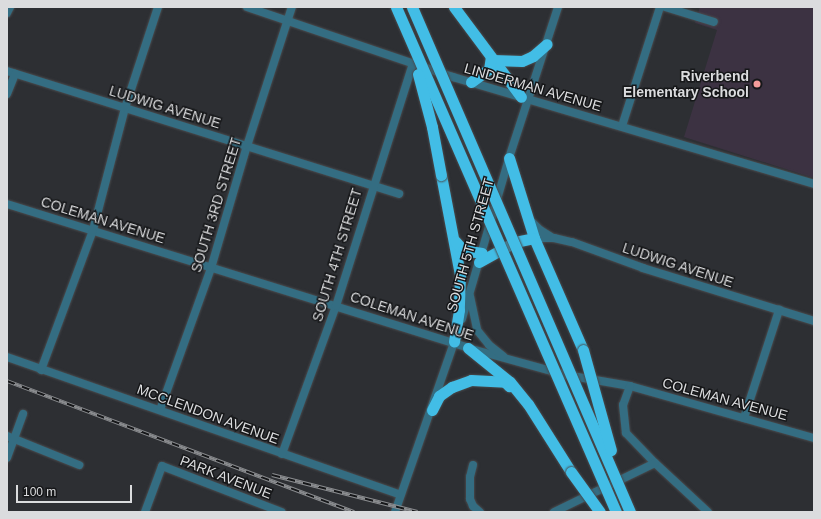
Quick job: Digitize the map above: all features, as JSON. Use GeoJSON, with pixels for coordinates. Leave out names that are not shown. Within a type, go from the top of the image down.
{"type":"FeatureCollection","features":[{"type":"Feature","properties":{"kind":"highway"},"geometry":{"type":"LineString","coordinates":[[396,7],[420,81],[454,238],[460,275],[460,310],[454,342]]}},
{"type":"Feature","properties":{"kind":"highway"},"geometry":{"type":"LineString","coordinates":[[412,7],[630,512]]}},
{"type":"Feature","properties":{"kind":"highway"},"geometry":{"type":"LineString","coordinates":[[454,7],[492,58],[525,98]]}},
{"type":"Feature","properties":{"kind":"highway"},"geometry":{"type":"LineString","coordinates":[[400,18],[616,512]]}},
{"type":"Feature","properties":{"kind":"highway"},"geometry":{"type":"LineString","coordinates":[[492,58],[522,61],[533,56],[547,44]]}},
{"type":"Feature","properties":{"kind":"highway"},"geometry":{"type":"LineString","coordinates":[[471,82],[489,69],[492,58]]}},
{"type":"Feature","properties":{"kind":"highway"},"geometry":{"type":"LineString","coordinates":[[509,158],[534,238],[583,350],[630,512]]}},
{"type":"Feature","properties":{"kind":"highway"},"geometry":{"type":"LineString","coordinates":[[454,238],[462,250],[480,258],[514,242],[534,238]]}},
{"type":"Feature","properties":{"kind":"highway"},"geometry":{"type":"LineString","coordinates":[[468,348],[510,382],[528,404],[571,472],[600,512]]}},
{"type":"Feature","properties":{"kind":"highway"},"geometry":{"type":"LineString","coordinates":[[432,410],[439,396],[452,387],[470,380],[504,382],[528,404]]}},
{"type":"Feature","properties":{"kind":"street"},"geometry":{"type":"LineString","coordinates":[[7,13],[10,7]]}},
{"type":"Feature","properties":{"kind":"street"},"geometry":{"type":"LineString","coordinates":[[41,370],[93,230],[125,108],[158,7]]}},
{"type":"Feature","properties":{"kind":"street","name":"LINDERMAN AVENUE"},"geometry":{"type":"LineString","coordinates":[[247,7],[471,82],[814,184]]}},
{"type":"Feature","properties":{"kind":"street","name":"SOUTH 3RD STREET"},"geometry":{"type":"LineString","coordinates":[[160,410],[211,268],[247,146],[292,7]]}},
{"type":"Feature","properties":{"kind":"street","name":"SOUTH 5TH STREET"},"geometry":{"type":"LineString","coordinates":[[394,512],[432,410],[470,292],[525,98],[547,44],[558,7]]}},
{"type":"Feature","properties":{"kind":"street"},"geometry":{"type":"LineString","coordinates":[[622,126],[660,7]]}},
{"type":"Feature","properties":{"kind":"street"},"geometry":{"type":"LineString","coordinates":[[665,7],[714,22]]}},
{"type":"Feature","properties":{"kind":"street","name":"SOUTH 4TH STREET"},"geometry":{"type":"LineString","coordinates":[[282,454],[336,306],[372,186],[413,63]]}},
{"type":"Feature","properties":{"kind":"street"},"geometry":{"type":"LineString","coordinates":[[7,94],[11,73]]}},
{"type":"Feature","properties":{"kind":"street","name":"LUDWIG AVENUE"},"geometry":{"type":"LineString","coordinates":[[11,73],[399,194]]}},
{"type":"Feature","properties":{"kind":"street","name":"COLEMAN AVENUE"},"geometry":{"type":"LineString","coordinates":[[7,204],[454,342],[468,348],[566,375],[630,386],[814,438]]}},
{"type":"Feature","properties":{"kind":"street"},"geometry":{"type":"LineString","coordinates":[[526,215],[540,230],[554,238]]}},
{"type":"Feature","properties":{"kind":"street","name":"LUDWIG AVENUE"},"geometry":{"type":"LineString","coordinates":[[534,238],[554,238],[814,321]]}},
{"type":"Feature","properties":{"kind":"street"},"geometry":{"type":"LineString","coordinates":[[470,292],[477,330],[489,346],[509,359]]}},
{"type":"Feature","properties":{"kind":"street"},"geometry":{"type":"LineString","coordinates":[[744,418],[779,310]]}},
{"type":"Feature","properties":{"kind":"street","name":"MCCLENDON AVENUE"},"geometry":{"type":"LineString","coordinates":[[7,357],[400,495]]}},
{"type":"Feature","properties":{"kind":"street"},"geometry":{"type":"LineString","coordinates":[[630,386],[623,405],[626,433],[655,463],[708,512]]}},
{"type":"Feature","properties":{"kind":"street"},"geometry":{"type":"LineString","coordinates":[[7,458],[11,437],[23,414]]}},
{"type":"Feature","properties":{"kind":"street"},"geometry":{"type":"LineString","coordinates":[[11,437],[79,465]]}},
{"type":"Feature","properties":{"kind":"street"},"geometry":{"type":"LineString","coordinates":[[554,512],[655,463]]}},
{"type":"Feature","properties":{"kind":"street"},"geometry":{"type":"LineString","coordinates":[[473,465],[470,477],[470,498],[473,506],[480,512]]}},
{"type":"Feature","properties":{"kind":"street","name":"PARK AVENUE"},"geometry":{"type":"LineString","coordinates":[[145,512],[162,466],[281,512]]}},
{"type":"Feature","properties":{"kind":"shaded area","name":"Riverbend Elementary School"},"geometry":{"type":"Polygon","coordinates":[[[700,7],[814,7],[814,178],[684,137],[717,30],[695,23],[700,7]]]}},
{"type":"Feature","properties":{"kind":"railway"},"geometry":{"type":"LineString","coordinates":[[7,381],[354,512]]}},
{"type":"Feature","properties":{"kind":"railway"},"geometry":{"type":"LineString","coordinates":[[272,475],[417,512]]}},
{"type":"Feature","properties":{"kind":"place","name":"Riverbend Elementary School"},"geometry":{"type":"Point","coordinates":[757,84]}}]}
